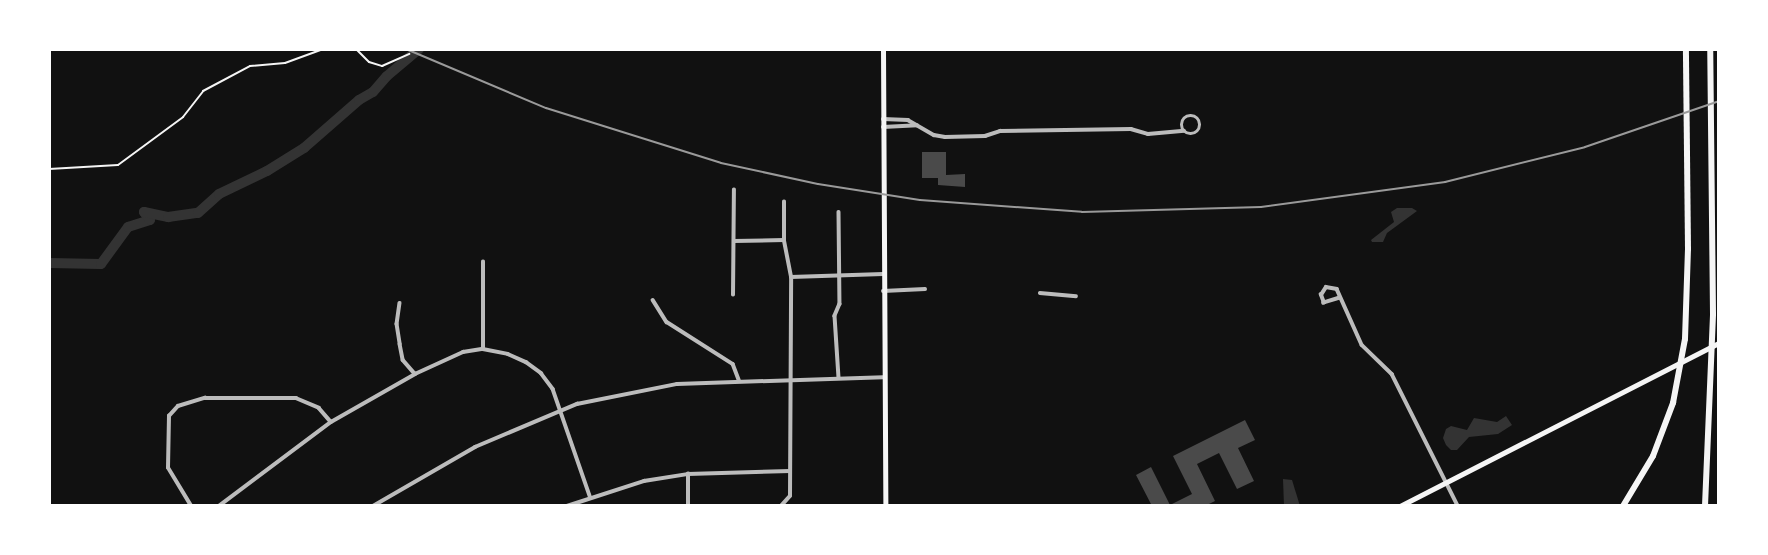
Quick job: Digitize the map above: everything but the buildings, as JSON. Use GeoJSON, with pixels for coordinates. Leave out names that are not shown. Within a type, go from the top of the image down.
{"type":"FeatureCollection","features":[{"type":"Feature","properties":{"kind":"highway"},"geometry":{"type":"LineString","coordinates":[[1623,506],[1653,456],[1673,404],[1685,339],[1686,49]]}},
{"type":"Feature","properties":{"kind":"highway"},"geometry":{"type":"LineString","coordinates":[[1705,506],[1708,489],[1713,314],[1710,49]]}},
{"type":"Feature","properties":{"kind":"main road"},"geometry":{"type":"LineString","coordinates":[[883,49],[885,506]]}},
{"type":"Feature","properties":{"kind":"main road"},"geometry":{"type":"LineString","coordinates":[[1400,506],[1719,343]]}},
{"type":"Feature","properties":{"kind":"street"},"geometry":{"type":"LineString","coordinates":[[883,119],[908,120],[934,135],[945,137],[985,136],[1000,131],[1135,129],[1148,134],[1184,131],[1189,134],[1197,132],[1200,125],[1197,119],[1189,117],[1184,120],[1184,131]]}},
{"type":"Feature","properties":{"kind":"street"},"geometry":{"type":"LineString","coordinates":[[883,127],[919,125]]}},
{"type":"Feature","properties":{"kind":"street"},"geometry":{"type":"LineString","coordinates":[[733,295],[734,190]]}},
{"type":"Feature","properties":{"kind":"street"},"geometry":{"type":"LineString","coordinates":[[781,506],[790,496],[791,277],[783,240],[784,202]]}},
{"type":"Feature","properties":{"kind":"street"},"geometry":{"type":"LineString","coordinates":[[839,212],[840,304],[835,316],[839,378]]}},
{"type":"Feature","properties":{"kind":"street"},"geometry":{"type":"LineString","coordinates":[[734,241],[783,240]]}},
{"type":"Feature","properties":{"kind":"street"},"geometry":{"type":"LineString","coordinates":[[483,262],[483,349]]}},
{"type":"Feature","properties":{"kind":"street"},"geometry":{"type":"LineString","coordinates":[[791,277],[883,274]]}},
{"type":"Feature","properties":{"kind":"street"},"geometry":{"type":"LineString","coordinates":[[1340,298],[1324,303],[1321,295],[1323,290],[1332,287],[1337,289],[1362,345],[1392,374],[1458,506]]}},
{"type":"Feature","properties":{"kind":"street"},"geometry":{"type":"LineString","coordinates":[[883,291],[925,289]]}},
{"type":"Feature","properties":{"kind":"street"},"geometry":{"type":"LineString","coordinates":[[1040,293],[1076,296]]}},
{"type":"Feature","properties":{"kind":"street"},"geometry":{"type":"LineString","coordinates":[[653,300],[667,322],[733,364],[739,380]]}},
{"type":"Feature","properties":{"kind":"street"},"geometry":{"type":"LineString","coordinates":[[400,303],[397,324],[401,352],[403,360],[415,374]]}},
{"type":"Feature","properties":{"kind":"street"},"geometry":{"type":"LineString","coordinates":[[219,506],[331,422],[415,374],[463,352],[483,349],[508,354],[541,373],[553,389],[590,496]]}},
{"type":"Feature","properties":{"kind":"street"},"geometry":{"type":"LineString","coordinates":[[373,506],[475,447],[561,410],[643,389],[739,380],[883,377]]}},
{"type":"Feature","properties":{"kind":"street"},"geometry":{"type":"LineString","coordinates":[[191,506],[172,480],[168,468],[169,416],[178,406],[205,398],[296,398],[319,408],[331,422]]}},
{"type":"Feature","properties":{"kind":"street"},"geometry":{"type":"LineString","coordinates":[[567,506],[590,496],[644,481],[688,474],[790,471]]}},
{"type":"Feature","properties":{"kind":"street"},"geometry":{"type":"LineString","coordinates":[[688,474],[688,506]]}},
{"type":"Feature","properties":{"kind":"path"},"geometry":{"type":"LineString","coordinates":[[49,169],[118,165],[183,117],[203,90],[250,66],[285,63],[323,49]]}},
{"type":"Feature","properties":{"kind":"path"},"geometry":{"type":"LineString","coordinates":[[356,49],[369,62],[383,66],[409,54]]}},
{"type":"Feature","properties":{"kind":"shaded area"},"geometry":{"type":"Polygon","coordinates":[[[1397,208],[1412,208],[1417,211],[1387,233],[1383,242],[1372,242],[1371,240],[1394,222],[1391,212],[1397,208]]]}},
{"type":"Feature","properties":{"kind":"shaded area"},"geometry":{"type":"Polygon","coordinates":[[[1506,416],[1512,425],[1498,434],[1469,437],[1457,450],[1451,450],[1443,438],[1446,429],[1451,426],[1467,430],[1474,418],[1497,422],[1506,416]]]}},
{"type":"Feature","properties":{"kind":"shaded area"},"geometry":{"type":"Polygon","coordinates":[[[1283,479],[1292,480],[1300,506],[1284,506],[1283,479]]]}},
{"type":"Feature","properties":{"kind":"waterway"},"geometry":{"type":"LineString","coordinates":[[49,263],[101,264],[128,227],[150,220],[144,212],[168,217],[198,213],[219,194],[267,171],[304,148],[359,100],[373,92],[387,76],[419,49]]}},
{"type":"Feature","properties":{"kind":"railway"},"geometry":{"type":"LineString","coordinates":[[406,49],[546,108],[721,163],[818,184],[920,200],[1082,212],[1261,207],[1445,182],[1585,147],[1719,101]]}}]}
